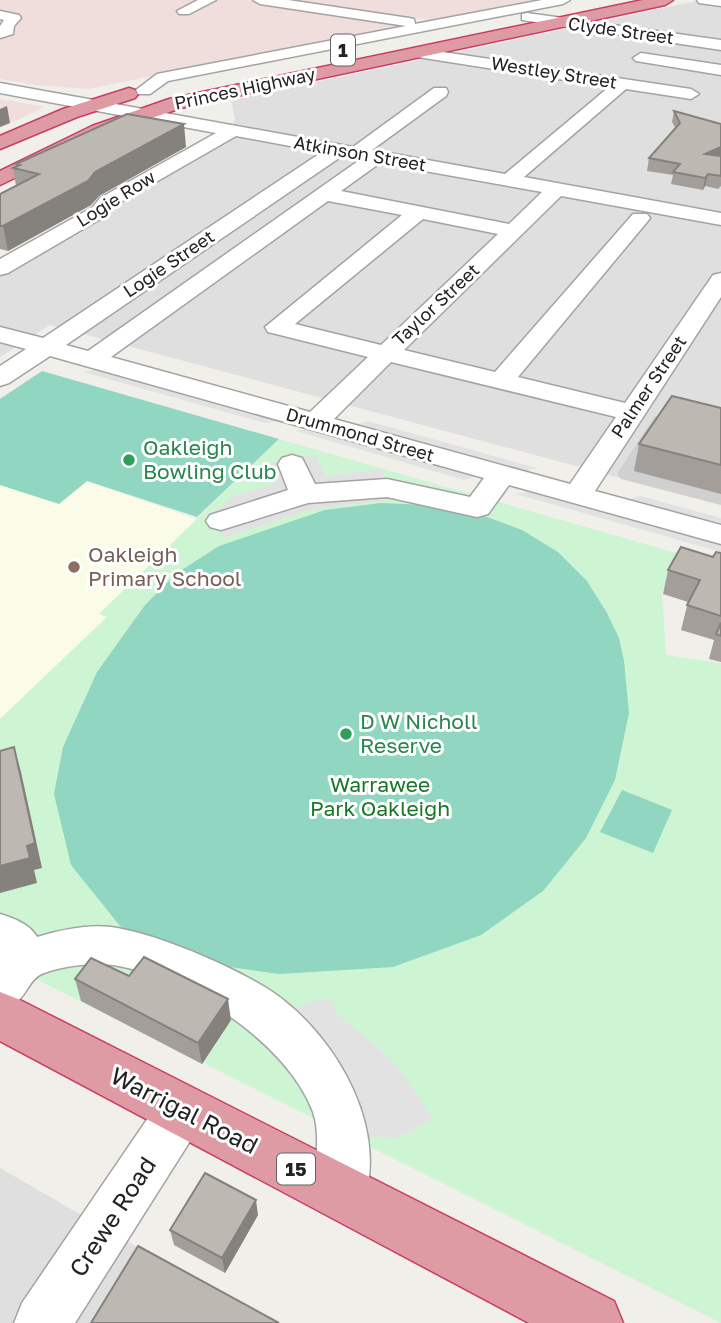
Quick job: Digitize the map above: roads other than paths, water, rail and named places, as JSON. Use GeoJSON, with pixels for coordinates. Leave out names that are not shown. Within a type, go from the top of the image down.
{"type":"FeatureCollection","features":[{"type":"Feature","properties":{"kind":"highway","name":"Princes Highway"},"geometry":{"type":"LineString","coordinates":[[123,103],[144,90],[440,28],[520,15],[566,2],[594,0]]}},
{"type":"Feature","properties":{"kind":"highway","name":"Princes Highway"},"geometry":{"type":"LineString","coordinates":[[0,179],[89,135],[183,101],[665,0]]}},
{"type":"Feature","properties":{"kind":"highway"},"geometry":{"type":"LineString","coordinates":[[123,103],[183,101]]}},
{"type":"Feature","properties":{"kind":"highway"},"geometry":{"type":"LineString","coordinates":[[0,143],[92,105]]}},
{"type":"Feature","properties":{"kind":"highway","name":"Warrigal Road"},"geometry":{"type":"LineString","coordinates":[[0,1015],[592,1323]]}},
{"type":"Feature","properties":{"kind":"street"},"geometry":{"type":"LineString","coordinates":[[0,5],[12,0]]}},
{"type":"Feature","properties":{"kind":"street"},"geometry":{"type":"LineString","coordinates":[[184,11],[209,0]]}},
{"type":"Feature","properties":{"kind":"street"},"geometry":{"type":"LineString","coordinates":[[260,0],[281,1],[440,28]]}},
{"type":"Feature","properties":{"kind":"street"},"geometry":{"type":"LineString","coordinates":[[704,0],[721,2]]}},
{"type":"Feature","properties":{"kind":"street"},"geometry":{"type":"LineString","coordinates":[[144,90],[163,77],[440,28],[566,2]]}},
{"type":"Feature","properties":{"kind":"street"},"geometry":{"type":"LineString","coordinates":[[0,15],[14,18],[4,33]]}},
{"type":"Feature","properties":{"kind":"street","name":"Clyde Street"},"geometry":{"type":"LineString","coordinates":[[520,15],[721,45]]}},
{"type":"Feature","properties":{"kind":"street"},"geometry":{"type":"LineString","coordinates":[[610,43],[697,24]]}},
{"type":"Feature","properties":{"kind":"street"},"geometry":{"type":"LineString","coordinates":[[293,34],[324,47]]}},
{"type":"Feature","properties":{"kind":"street","name":"Westley Street"},"geometry":{"type":"LineString","coordinates":[[416,53],[691,94]]}},
{"type":"Feature","properties":{"kind":"street"},"geometry":{"type":"LineString","coordinates":[[625,56],[721,70]]}},
{"type":"Feature","properties":{"kind":"street"},"geometry":{"type":"LineString","coordinates":[[509,180],[622,84]]}},
{"type":"Feature","properties":{"kind":"street","name":"Atkinson Street"},"geometry":{"type":"LineString","coordinates":[[0,88],[92,105],[123,103],[142,114],[721,219]]}},
{"type":"Feature","properties":{"kind":"street"},"geometry":{"type":"LineString","coordinates":[[357,153],[439,92]]}},
{"type":"Feature","properties":{"kind":"street"},"geometry":{"type":"LineString","coordinates":[[28,93],[123,103]]}},
{"type":"Feature","properties":{"kind":"street"},"geometry":{"type":"LineString","coordinates":[[196,124],[191,110],[210,95]]}},
{"type":"Feature","properties":{"kind":"street"},"geometry":{"type":"LineString","coordinates":[[0,143],[56,108],[64,100]]}},
{"type":"Feature","properties":{"kind":"street","name":"Logie Row"},"geometry":{"type":"LineString","coordinates":[[0,268],[100,211],[107,202],[232,131]]}},
{"type":"Feature","properties":{"kind":"street","name":"Logie Street"},"geometry":{"type":"LineString","coordinates":[[91,360],[324,194],[357,153]]}},
{"type":"Feature","properties":{"kind":"street","name":"Logie Street"},"geometry":{"type":"LineString","coordinates":[[0,379],[46,347],[357,153]]}},
{"type":"Feature","properties":{"kind":"street","name":"Taylor Street"},"geometry":{"type":"LineString","coordinates":[[315,422],[557,189]]}},
{"type":"Feature","properties":{"kind":"street"},"geometry":{"type":"LineString","coordinates":[[324,194],[515,231]]}},
{"type":"Feature","properties":{"kind":"street"},"geometry":{"type":"LineString","coordinates":[[419,212],[277,327],[632,413]]}},
{"type":"Feature","properties":{"kind":"street"},"geometry":{"type":"LineString","coordinates":[[501,381],[640,218]]}},
{"type":"Feature","properties":{"kind":"street","name":"Palmer Street"},"geometry":{"type":"LineString","coordinates":[[577,495],[721,280]]}},
{"type":"Feature","properties":{"kind":"street","name":"Drummond Street"},"geometry":{"type":"LineString","coordinates":[[0,334],[721,535]]}},
{"type":"Feature","properties":{"kind":"street"},"geometry":{"type":"LineString","coordinates":[[292,464],[305,494]]}},
{"type":"Feature","properties":{"kind":"street"},"geometry":{"type":"LineString","coordinates":[[221,520],[305,494],[387,488],[477,508],[502,474]]}},
{"type":"Feature","properties":{"kind":"street"},"geometry":{"type":"LineString","coordinates":[[7,961],[91,945],[114,946],[203,979],[258,1008],[282,1030],[316,1074],[338,1114],[343,1140],[342,1193]]}},
{"type":"Feature","properties":{"kind":"street","name":"Crewe Road"},"geometry":{"type":"LineString","coordinates":[[42,1323],[182,1110]]}},
{"type":"Feature","properties":{"kind":"place","name":"Oakleigh Bowling Club"},"geometry":{"type":"Point","coordinates":[129,460]}},
{"type":"Feature","properties":{"kind":"place","name":"Oakleigh Primary School"},"geometry":{"type":"Point","coordinates":[74,567]}},
{"type":"Feature","properties":{"kind":"place","name":"D W Nicholl Reserve"},"geometry":{"type":"Point","coordinates":[346,734]}},
{"type":"Feature","properties":{"kind":"park label","name":"Warrawee Park Oakleigh"},"geometry":{"type":"Point","coordinates":[380,797]}}]}
